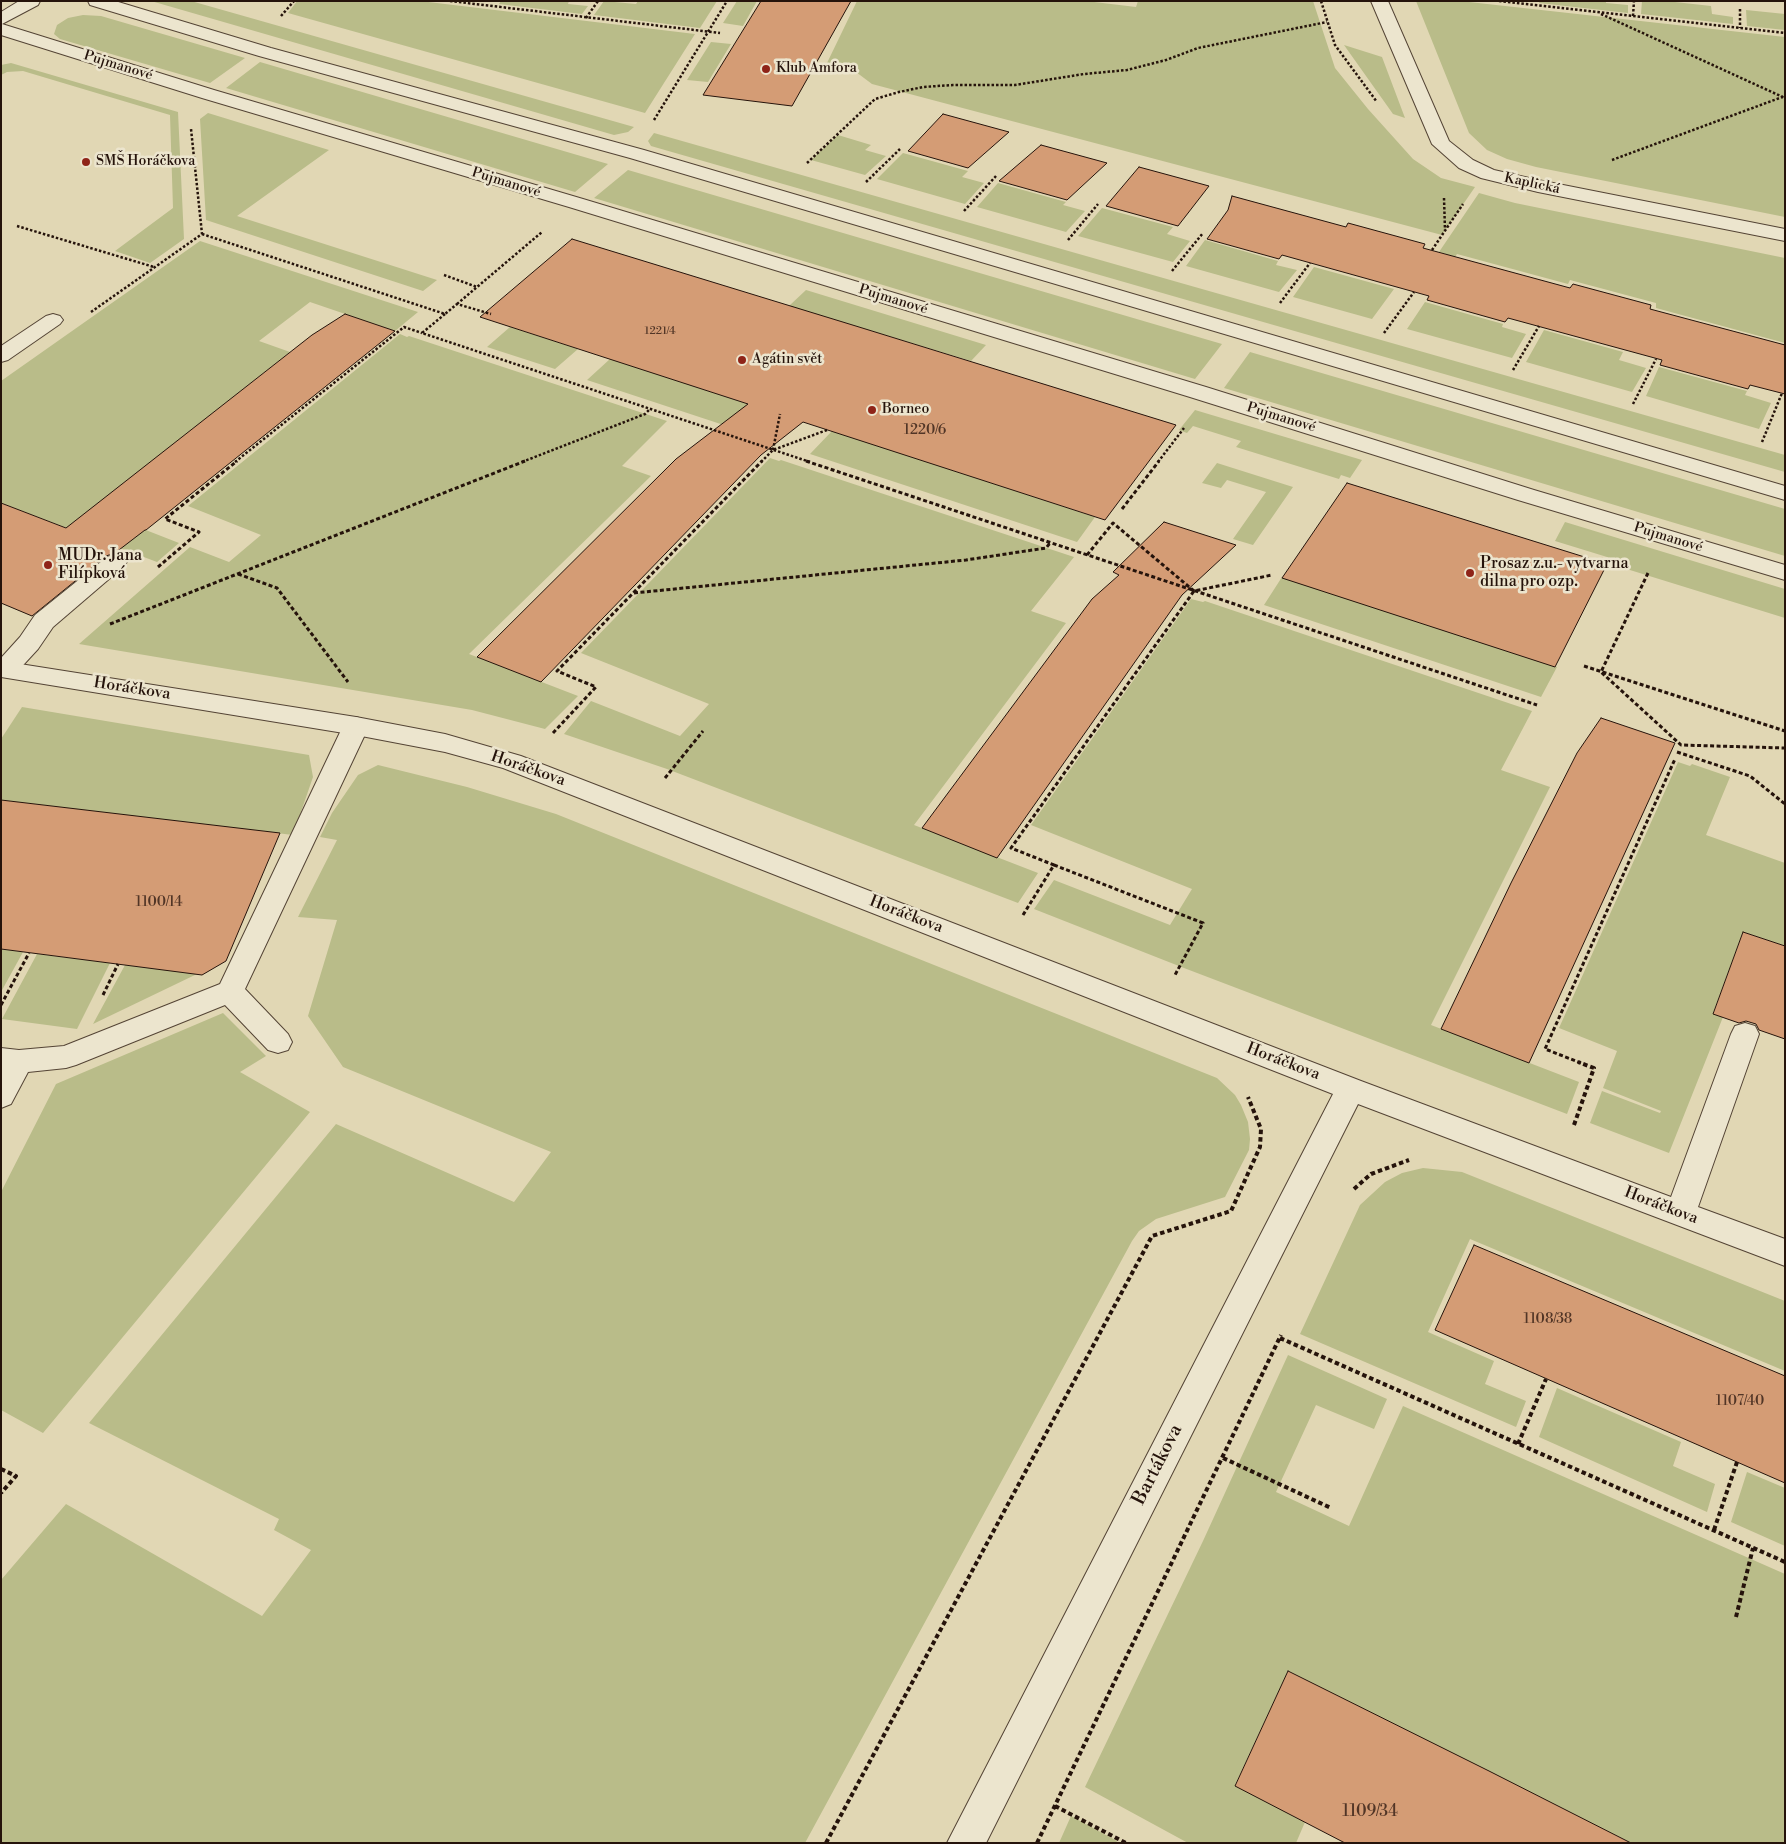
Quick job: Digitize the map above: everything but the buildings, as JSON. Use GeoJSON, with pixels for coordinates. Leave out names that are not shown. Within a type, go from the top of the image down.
{"type":"FeatureCollection","features":[{"type":"Feature","properties":{"kind":"street"},"geometry":{"type":"LineString","coordinates":[[1,19],[32,1]]}},
{"type":"Feature","properties":{"kind":"street"},"geometry":{"type":"LineString","coordinates":[[96,1],[265,52],[637,154],[1785,493]]}},
{"type":"Feature","properties":{"kind":"street","name":"Kaplická"},"geometry":{"type":"LineString","coordinates":[[1379,1],[1441,144],[1466,164],[1488,174],[1538,186],[1785,235]]}},
{"type":"Feature","properties":{"kind":"street","name":"Pujmanové"},"geometry":{"type":"LineString","coordinates":[[1,29],[208,94],[586,206],[1198,392],[1526,495],[1785,573]]}},
{"type":"Feature","properties":{"kind":"street"},"geometry":{"type":"LineString","coordinates":[[1,356],[53,320]]}},
{"type":"Feature","properties":{"kind":"street"},"geometry":{"type":"LineString","coordinates":[[3,669],[29,643],[44,620],[115,562]]}},
{"type":"Feature","properties":{"kind":"street","name":"Horáčkova"},"geometry":{"type":"LineString","coordinates":[[3,669],[356,726],[445,743],[512,762],[1351,1089],[1785,1253]]}},
{"type":"Feature","properties":{"kind":"street"},"geometry":{"type":"LineString","coordinates":[[1,1096],[10,1060],[66,1058],[230,991],[356,726]]}},
{"type":"Feature","properties":{"kind":"street"},"geometry":{"type":"LineString","coordinates":[[230,991],[278,1042]]}},
{"type":"Feature","properties":{"kind":"street"},"geometry":{"type":"LineString","coordinates":[[1681,1213],[1744,1034]]}},
{"type":"Feature","properties":{"kind":"street","name":"Bartákova"},"geometry":{"type":"LineString","coordinates":[[966,1843],[1351,1089]]}},
{"type":"Feature","properties":{"kind":"path"},"geometry":{"type":"LineString","coordinates":[[280,16],[294,1]]}},
{"type":"Feature","properties":{"kind":"path"},"geometry":{"type":"LineString","coordinates":[[450,1],[720,33]]}},
{"type":"Feature","properties":{"kind":"path"},"geometry":{"type":"LineString","coordinates":[[492,6],[496,1]]}},
{"type":"Feature","properties":{"kind":"path"},"geometry":{"type":"LineString","coordinates":[[586,18],[598,1]]}},
{"type":"Feature","properties":{"kind":"path"},"geometry":{"type":"LineString","coordinates":[[1499,1],[1785,33]]}},
{"type":"Feature","properties":{"kind":"path"},"geometry":{"type":"LineString","coordinates":[[1633,16],[1634,1]]}},
{"type":"Feature","properties":{"kind":"path"},"geometry":{"type":"LineString","coordinates":[[1740,9],[1740,28]]}},
{"type":"Feature","properties":{"kind":"path"},"geometry":{"type":"LineString","coordinates":[[1597,12],[1784,97]]}},
{"type":"Feature","properties":{"kind":"path"},"geometry":{"type":"LineString","coordinates":[[805,166],[875,99],[899,92],[923,87],[953,85],[1016,85],[1084,74],[1127,70],[1166,60],[1198,48],[1327,22]]}},
{"type":"Feature","properties":{"kind":"path"},"geometry":{"type":"LineString","coordinates":[[202,234],[188,107],[208,94]]}},
{"type":"Feature","properties":{"kind":"path"},"geometry":{"type":"LineString","coordinates":[[1609,161],[1784,97]]}},
{"type":"Feature","properties":{"kind":"path"},"geometry":{"type":"LineString","coordinates":[[865,182],[900,149]]}},
{"type":"Feature","properties":{"kind":"path"},"geometry":{"type":"LineString","coordinates":[[964,211],[996,176]]}},
{"type":"Feature","properties":{"kind":"path"},"geometry":{"type":"LineString","coordinates":[[1443,193],[1445,231]]}},
{"type":"Feature","properties":{"kind":"path"},"geometry":{"type":"LineString","coordinates":[[1432,250],[1465,202]]}},
{"type":"Feature","properties":{"kind":"path"},"geometry":{"type":"LineString","coordinates":[[1067,241],[1098,204]]}},
{"type":"Feature","properties":{"kind":"path"},"geometry":{"type":"LineString","coordinates":[[17,226],[154,267]]}},
{"type":"Feature","properties":{"kind":"path"},"geometry":{"type":"LineString","coordinates":[[1172,271],[1203,233]]}},
{"type":"Feature","properties":{"kind":"path"},"geometry":{"type":"LineString","coordinates":[[90,312],[202,234]]}},
{"type":"Feature","properties":{"kind":"path"},"geometry":{"type":"LineString","coordinates":[[202,234],[444,314]]}},
{"type":"Feature","properties":{"kind":"path"},"geometry":{"type":"LineString","coordinates":[[1280,303],[1310,263]]}},
{"type":"Feature","properties":{"kind":"path"},"geometry":{"type":"LineString","coordinates":[[444,275],[477,287]]}},
{"type":"Feature","properties":{"kind":"path"},"geometry":{"type":"LineString","coordinates":[[1384,333],[1414,292]]}},
{"type":"Feature","properties":{"kind":"path"},"geometry":{"type":"LineString","coordinates":[[422,333],[457,304],[491,314]]}},
{"type":"Feature","properties":{"kind":"path"},"geometry":{"type":"LineString","coordinates":[[1513,370],[1539,326]]}},
{"type":"Feature","properties":{"kind":"path"},"geometry":{"type":"LineString","coordinates":[[185,545],[199,532],[165,519],[404,327],[1537,705]]}},
{"type":"Feature","properties":{"kind":"path"},"geometry":{"type":"LineString","coordinates":[[1633,404],[1656,359]]}},
{"type":"Feature","properties":{"kind":"path"},"geometry":{"type":"LineString","coordinates":[[1762,442],[1782,394]]}},
{"type":"Feature","properties":{"kind":"path"},"geometry":{"type":"LineString","coordinates":[[104,626],[645,414],[650,409]]}},
{"type":"Feature","properties":{"kind":"path"},"geometry":{"type":"LineString","coordinates":[[773,450],[780,414]]}},
{"type":"Feature","properties":{"kind":"path"},"geometry":{"type":"LineString","coordinates":[[548,740],[596,687],[556,671],[773,450],[827,430]]}},
{"type":"Feature","properties":{"kind":"path"},"geometry":{"type":"LineString","coordinates":[[1122,509],[1182,430]]}},
{"type":"Feature","properties":{"kind":"path"},"geometry":{"type":"LineString","coordinates":[[1087,555],[1113,523],[1194,591]]}},
{"type":"Feature","properties":{"kind":"path"},"geometry":{"type":"LineString","coordinates":[[634,593],[966,560],[1046,548],[1050,543]]}},
{"type":"Feature","properties":{"kind":"path"},"geometry":{"type":"LineString","coordinates":[[238,574],[276,588],[351,686]]}},
{"type":"Feature","properties":{"kind":"path"},"geometry":{"type":"LineString","coordinates":[[1175,976],[1203,924],[1012,848],[1194,591],[1272,575]]}},
{"type":"Feature","properties":{"kind":"path"},"geometry":{"type":"LineString","coordinates":[[1601,672],[1647,576]]}},
{"type":"Feature","properties":{"kind":"path"},"geometry":{"type":"LineString","coordinates":[[1584,666],[1785,731]]}},
{"type":"Feature","properties":{"kind":"path"},"geometry":{"type":"LineString","coordinates":[[1601,672],[1681,745],[1785,748]]}},
{"type":"Feature","properties":{"kind":"path"},"geometry":{"type":"LineString","coordinates":[[665,778],[703,731]]}},
{"type":"Feature","properties":{"kind":"path"},"geometry":{"type":"LineString","coordinates":[[1678,752],[1750,776],[1785,804]]}},
{"type":"Feature","properties":{"kind":"path"},"geometry":{"type":"LineString","coordinates":[[1573,1127],[1594,1068],[1545,1050],[1675,759]]}},
{"type":"Feature","properties":{"kind":"path"},"geometry":{"type":"LineString","coordinates":[[1021,917],[1054,866]]}},
{"type":"Feature","properties":{"kind":"path"},"geometry":{"type":"LineString","coordinates":[[1,1005],[29,953]]}},
{"type":"Feature","properties":{"kind":"path"},"geometry":{"type":"LineString","coordinates":[[826,1843],[1152,1236],[1230,1211],[1260,1147],[1261,1128],[1247,1095]]}},
{"type":"Feature","properties":{"kind":"path"},"geometry":{"type":"LineString","coordinates":[[1351,1192],[1371,1174],[1406,1160],[1414,1160]]}},
{"type":"Feature","properties":{"kind":"path"},"geometry":{"type":"LineString","coordinates":[[1037,1843],[1284,1329]]}},
{"type":"Feature","properties":{"kind":"path"},"geometry":{"type":"LineString","coordinates":[[1280,1338],[1785,1562]]}},
{"type":"Feature","properties":{"kind":"path"},"geometry":{"type":"LineString","coordinates":[[1518,1444],[1546,1379]]}},
{"type":"Feature","properties":{"kind":"path"},"geometry":{"type":"LineString","coordinates":[[1223,1458],[1331,1508]]}},
{"type":"Feature","properties":{"kind":"path"},"geometry":{"type":"LineString","coordinates":[[1714,1530],[1737,1462]]}},
{"type":"Feature","properties":{"kind":"path"},"geometry":{"type":"LineString","coordinates":[[1,1468],[16,1476],[1,1493]]}},
{"type":"Feature","properties":{"kind":"path"},"geometry":{"type":"LineString","coordinates":[[1736,1617],[1754,1548]]}},
{"type":"Feature","properties":{"kind":"path"},"geometry":{"type":"LineString","coordinates":[[1054,1806],[1125,1843]]}},
{"type":"Feature","properties":{"kind":"green space"},"geometry":{"type":"Polygon","coordinates":[[[151,1],[191,1],[634,127],[628,132],[614,135],[151,1]]]}},
{"type":"Feature","properties":{"kind":"green space"},"geometry":{"type":"Polygon","coordinates":[[[297,1],[420,1],[695,34],[645,113],[288,13],[297,1]]]}},
{"type":"Feature","properties":{"kind":"green space"},"geometry":{"type":"Polygon","coordinates":[[[501,1],[569,1],[568,4],[588,6],[582,14],[499,4],[501,1]]]}},
{"type":"Feature","properties":{"kind":"green space"},"geometry":{"type":"Polygon","coordinates":[[[604,1],[636,4],[638,1],[717,1],[700,28],[594,15],[604,1]]]}},
{"type":"Feature","properties":{"kind":"green space"},"geometry":{"type":"Polygon","coordinates":[[[737,1],[757,1],[743,26],[723,23],[737,1]]]}},
{"type":"Feature","properties":{"kind":"green space"},"geometry":{"type":"Polygon","coordinates":[[[857,1],[1086,1],[1136,7],[1138,1],[1313,1],[1335,68],[1368,109],[1413,159],[1441,178],[1475,187],[1442,235],[872,84],[848,66],[827,63],[857,1]]]}},
{"type":"Feature","properties":{"kind":"green space"},"geometry":{"type":"Polygon","coordinates":[[[1416,1],[1460,1],[1785,37],[1785,217],[1536,167],[1507,159],[1487,150],[1469,133],[1416,1]]]}},
{"type":"Feature","properties":{"kind":"green space"},"geometry":{"type":"Polygon","coordinates":[[[1540,1],[1606,1],[1606,3],[1628,5],[1628,13],[1539,3],[1540,1]]]}},
{"type":"Feature","properties":{"kind":"green space"},"geometry":{"type":"Polygon","coordinates":[[[1642,1],[1666,1],[1711,6],[1712,14],[1733,17],[1733,24],[1641,14],[1642,1]]]}},
{"type":"Feature","properties":{"kind":"green space"},"geometry":{"type":"Polygon","coordinates":[[[1746,10],[1785,14],[1785,30],[1747,26],[1746,10]]]}},
{"type":"Feature","properties":{"kind":"green space"},"geometry":{"type":"Polygon","coordinates":[[[83,15],[101,16],[245,58],[210,83],[60,39],[54,34],[57,25],[68,18],[83,15]]]}},
{"type":"Feature","properties":{"kind":"green space"},"geometry":{"type":"Polygon","coordinates":[[[711,42],[731,44],[708,82],[687,80],[711,42]]]}},
{"type":"Feature","properties":{"kind":"green space"},"geometry":{"type":"Polygon","coordinates":[[[1344,45],[1382,57],[1405,118],[1393,114],[1344,45]]]}},
{"type":"Feature","properties":{"kind":"green space"},"geometry":{"type":"Polygon","coordinates":[[[260,62],[608,164],[575,192],[226,88],[260,62]]]}},
{"type":"Feature","properties":{"kind":"green space"},"geometry":{"type":"Polygon","coordinates":[[[11,63],[178,112],[184,239],[150,263],[115,251],[173,208],[170,115],[23,71],[7,72],[1,75],[1,65],[11,63]]]}},
{"type":"Feature","properties":{"kind":"green space"},"geometry":{"type":"Polygon","coordinates":[[[208,113],[329,150],[237,216],[437,280],[423,291],[206,220],[200,119],[208,113]]]}},
{"type":"Feature","properties":{"kind":"green space"},"geometry":{"type":"Polygon","coordinates":[[[654,133],[1785,455],[1785,472],[651,146],[648,141],[654,133]]]}},
{"type":"Feature","properties":{"kind":"green space"},"geometry":{"type":"Polygon","coordinates":[[[838,135],[871,145],[865,150],[886,156],[865,175],[811,160],[838,135]]]}},
{"type":"Feature","properties":{"kind":"green space"},"geometry":{"type":"Polygon","coordinates":[[[903,153],[968,171],[962,177],[984,183],[965,204],[877,179],[903,153]]]}},
{"type":"Feature","properties":{"kind":"green space"},"geometry":{"type":"Polygon","coordinates":[[[628,170],[1222,344],[1195,379],[594,198],[628,170]]]}},
{"type":"Feature","properties":{"kind":"green space"},"geometry":{"type":"Polygon","coordinates":[[[998,183],[1066,202],[1063,205],[1085,211],[1066,232],[977,207],[998,183]]]}},
{"type":"Feature","properties":{"kind":"green space"},"geometry":{"type":"Polygon","coordinates":[[[1479,193],[1515,203],[1785,258],[1785,343],[1656,308],[1656,303],[1570,280],[1568,284],[1457,254],[1455,257],[1439,252],[1479,193]]]}},
{"type":"Feature","properties":{"kind":"green space"},"geometry":{"type":"Polygon","coordinates":[[[1102,208],[1173,227],[1167,234],[1190,241],[1173,262],[1078,236],[1102,208]]]}},
{"type":"Feature","properties":{"kind":"green space"},"geometry":{"type":"Polygon","coordinates":[[[1205,240],[1278,261],[1276,265],[1297,270],[1279,292],[1186,266],[1205,240]]]}},
{"type":"Feature","properties":{"kind":"green space"},"geometry":{"type":"Polygon","coordinates":[[[200,241],[418,312],[395,331],[310,302],[259,341],[290,352],[92,509],[179,543],[157,562],[1,503],[1,381],[200,241]]]}},
{"type":"Feature","properties":{"kind":"green space"},"geometry":{"type":"Polygon","coordinates":[[[1314,267],[1394,289],[1372,319],[1293,297],[1314,267]]]}},
{"type":"Feature","properties":{"kind":"green space"},"geometry":{"type":"Polygon","coordinates":[[[806,290],[986,345],[971,361],[789,306],[806,290]]]}},
{"type":"Feature","properties":{"kind":"green space"},"geometry":{"type":"Polygon","coordinates":[[[1425,302],[1503,324],[1502,327],[1526,334],[1512,358],[1407,329],[1425,302]]]}},
{"type":"Feature","properties":{"kind":"green space"},"geometry":{"type":"Polygon","coordinates":[[[510,327],[578,349],[555,369],[487,347],[510,327]]]}},
{"type":"Feature","properties":{"kind":"green space"},"geometry":{"type":"Polygon","coordinates":[[[1544,330],[1623,352],[1619,360],[1646,368],[1632,392],[1526,362],[1544,330]]]}},
{"type":"Feature","properties":{"kind":"green space"},"geometry":{"type":"Polygon","coordinates":[[[400,334],[667,421],[622,466],[651,476],[469,654],[578,696],[545,729],[472,710],[79,644],[190,547],[229,562],[261,535],[188,506],[400,334]]]}},
{"type":"Feature","properties":{"kind":"green space"},"geometry":{"type":"Polygon","coordinates":[[[1250,352],[1785,509],[1785,556],[1224,388],[1250,352]]]}},
{"type":"Feature","properties":{"kind":"green space"},"geometry":{"type":"Polygon","coordinates":[[[610,359],[776,413],[754,435],[587,380],[610,359]]]}},
{"type":"Feature","properties":{"kind":"green space"},"geometry":{"type":"Polygon","coordinates":[[[1659,367],[1747,391],[1745,395],[1771,403],[1759,429],[1646,396],[1659,367]]]}},
{"type":"Feature","properties":{"kind":"green space"},"geometry":{"type":"Polygon","coordinates":[[[1195,410],[1362,460],[1350,478],[1341,475],[1339,479],[1236,447],[1241,441],[1193,426],[1187,433],[1179,430],[1195,410]]]}},
{"type":"Feature","properties":{"kind":"green space"},"geometry":{"type":"Polygon","coordinates":[[[832,431],[1095,517],[1077,542],[810,454],[832,431]]]}},
{"type":"Feature","properties":{"kind":"green space"},"geometry":{"type":"Polygon","coordinates":[[[770,458],[781,460],[1074,557],[1031,611],[1066,623],[914,825],[1038,873],[1018,903],[667,769],[564,734],[591,701],[680,736],[709,704],[581,653],[770,458]]]}},
{"type":"Feature","properties":{"kind":"green space"},"geometry":{"type":"Polygon","coordinates":[[[1217,463],[1293,487],[1253,545],[1233,539],[1266,492],[1227,480],[1221,488],[1202,483],[1217,463]]]}},
{"type":"Feature","properties":{"kind":"green space"},"geometry":{"type":"Polygon","coordinates":[[[1565,522],[1785,589],[1785,618],[1617,566],[1620,561],[1555,541],[1565,522]]]}},
{"type":"Feature","properties":{"kind":"green space"},"geometry":{"type":"Polygon","coordinates":[[[1282,577],[1557,667],[1541,697],[1264,605],[1282,577]]]}},
{"type":"Feature","properties":{"kind":"green space"},"geometry":{"type":"Polygon","coordinates":[[[1191,599],[1205,601],[1532,711],[1501,770],[1550,787],[1431,1025],[1579,1082],[1567,1114],[1034,909],[1054,880],[1170,925],[1192,889],[1031,825],[1191,599]]]}},
{"type":"Feature","properties":{"kind":"green space"},"geometry":{"type":"Polygon","coordinates":[[[22,707],[309,755],[313,777],[293,835],[1,800],[1,739],[22,707]]]}},
{"type":"Feature","properties":{"kind":"green space"},"geometry":{"type":"Polygon","coordinates":[[[1678,762],[1690,766],[1692,764],[1730,777],[1706,835],[1785,863],[1785,946],[1743,932],[1713,1013],[1723,1017],[1669,1153],[1590,1123],[1602,1091],[1660,1113],[1661,1111],[1603,1088],[1617,1051],[1559,1028],[1678,762]]]}},
{"type":"Feature","properties":{"kind":"green space"},"geometry":{"type":"Polygon","coordinates":[[[378,765],[467,787],[556,814],[1217,1078],[1235,1095],[1248,1122],[1249,1150],[1225,1197],[1156,1219],[1139,1231],[1132,1241],[805,1843],[1,1843],[1,1580],[66,1504],[262,1616],[311,1550],[274,1530],[279,1519],[89,1423],[336,1124],[514,1202],[551,1152],[343,1067],[308,1016],[337,920],[298,917],[337,840],[320,837],[332,813],[358,775],[378,765]]]}},
{"type":"Feature","properties":{"kind":"green space"},"geometry":{"type":"Polygon","coordinates":[[[1,949],[23,952],[1,992],[1,949]]]}},
{"type":"Feature","properties":{"kind":"green space"},"geometry":{"type":"Polygon","coordinates":[[[37,954],[110,963],[77,1029],[2,1019],[37,954]]]}},
{"type":"Feature","properties":{"kind":"green space"},"geometry":{"type":"Polygon","coordinates":[[[125,965],[197,974],[93,1024],[125,965]]]}},
{"type":"Feature","properties":{"kind":"green space"},"geometry":{"type":"Polygon","coordinates":[[[223,1013],[266,1056],[240,1072],[310,1112],[43,1433],[1,1410],[1,1192],[56,1084],[223,1013]]]}},
{"type":"Feature","properties":{"kind":"green space"},"geometry":{"type":"Polygon","coordinates":[[[1423,1168],[1462,1172],[1785,1301],[1785,1371],[1470,1239],[1428,1332],[1494,1361],[1485,1384],[1526,1401],[1516,1427],[1300,1334],[1360,1205],[1385,1182],[1402,1173],[1423,1168]]]}},
{"type":"Feature","properties":{"kind":"green space"},"geometry":{"type":"Polygon","coordinates":[[[1288,1355],[1387,1399],[1374,1429],[1316,1405],[1276,1492],[1349,1526],[1403,1406],[1785,1574],[1785,1843],[1631,1843],[1288,1671],[1235,1785],[1305,1822],[1296,1843],[1188,1843],[1085,1787],[1203,1541],[1288,1355]]]}},
{"type":"Feature","properties":{"kind":"green space"},"geometry":{"type":"Polygon","coordinates":[[[1557,1388],[1681,1442],[1673,1466],[1715,1484],[1707,1512],[1539,1437],[1557,1388]]]}},
{"type":"Feature","properties":{"kind":"green space"},"geometry":{"type":"Polygon","coordinates":[[[1747,1472],[1785,1488],[1785,1546],[1731,1522],[1747,1472]]]}},
{"type":"Feature","properties":{"kind":"green space"},"geometry":{"type":"Polygon","coordinates":[[[1071,1816],[1117,1841],[1116,1843],[1059,1843],[1071,1816]]]}},
{"type":"Feature","properties":{"kind":"place","name":"Klub Amfora"},"geometry":{"type":"Point","coordinates":[766,69]}},
{"type":"Feature","properties":{"kind":"place","name":"SMŠ Horáčkova"},"geometry":{"type":"Point","coordinates":[86,162]}},
{"type":"Feature","properties":{"kind":"place","name":"Agátin svět"},"geometry":{"type":"Point","coordinates":[742,360]}},
{"type":"Feature","properties":{"kind":"place","name":"Borneo"},"geometry":{"type":"Point","coordinates":[872,410]}},
{"type":"Feature","properties":{"kind":"place","name":"MUDr. Jana Filípková"},"geometry":{"type":"Point","coordinates":[48,565]}},
{"type":"Feature","properties":{"kind":"place","name":"Prosaz z.u.- vytvarna dilna pro ozp."},"geometry":{"type":"Point","coordinates":[1470,573]}}]}
